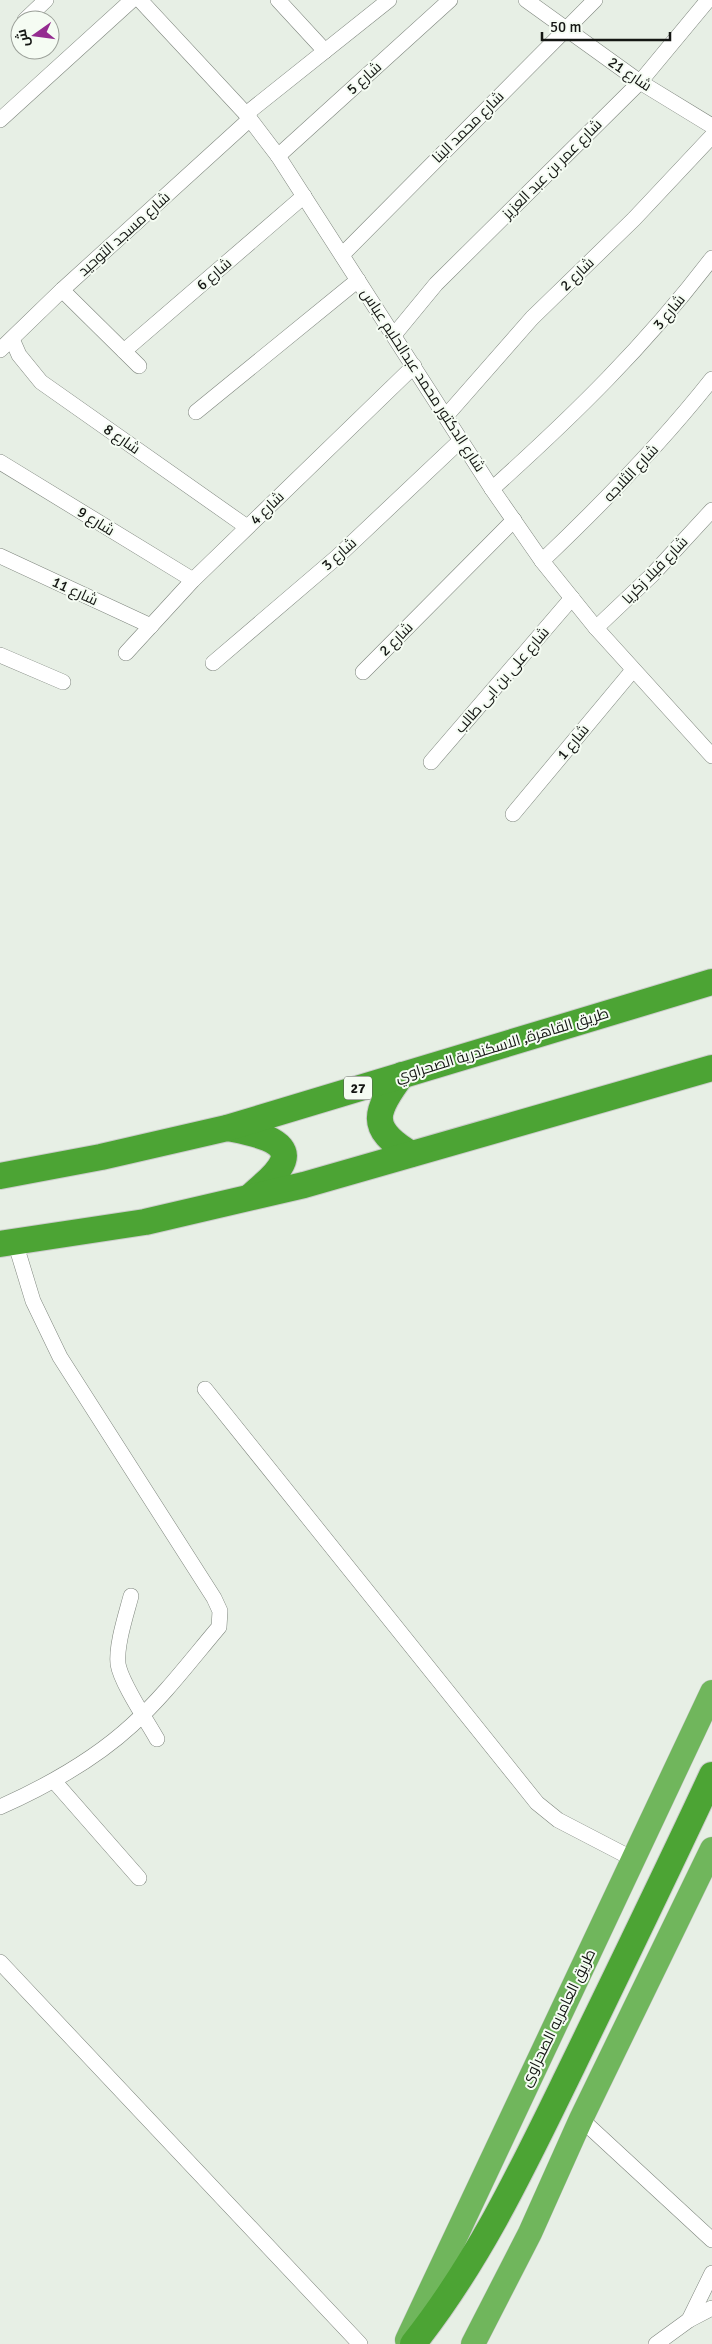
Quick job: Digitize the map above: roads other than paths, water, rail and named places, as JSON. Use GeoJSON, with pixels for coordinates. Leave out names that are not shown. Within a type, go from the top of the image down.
{"type":"FeatureCollection","features":[{"type":"Feature","properties":{"kind":"highway","name":"طريق القاهرة, الاسكندرية الصحراوي"},"geometry":{"type":"LineString","coordinates":[[0,1176],[101,1158],[228,1128],[712,982]]}},
{"type":"Feature","properties":{"kind":"highway"},"geometry":{"type":"LineString","coordinates":[[7,1243],[145,1222],[304,1185],[712,1068]]}},
{"type":"Feature","properties":{"kind":"highway","name":"27"},"geometry":{"type":"LineString","coordinates":[[402,1075],[383,1100],[380,1115],[383,1130],[391,1142],[411,1154]]}},
{"type":"Feature","properties":{"kind":"highway","name":"27"},"geometry":{"type":"LineString","coordinates":[[228,1128],[261,1135],[276,1144],[282,1151],[283,1160],[275,1172],[251,1196]]}},
{"type":"Feature","properties":{"kind":"highway","name":"طريق العامريه الصحراوى"},"geometry":{"type":"LineString","coordinates":[[405,2344],[712,1692]]}},
{"type":"Feature","properties":{"kind":"highway"},"geometry":{"type":"LineString","coordinates":[[413,2344],[432,2320],[477,2250],[552,2107],[668,1871],[712,1774]]}},
{"type":"Feature","properties":{"kind":"highway"},"geometry":{"type":"LineString","coordinates":[[473,2344],[530,2233],[581,2119],[712,1849]]}},
{"type":"Feature","properties":{"kind":"street"},"geometry":{"type":"LineString","coordinates":[[36,10],[46,0]]}},
{"type":"Feature","properties":{"kind":"street"},"geometry":{"type":"LineString","coordinates":[[0,120],[132,0]]}},
{"type":"Feature","properties":{"kind":"street","name":"شارع الدكتور محمد عبدالحليم عباس"},"geometry":{"type":"LineString","coordinates":[[140,0],[248,116],[278,156],[492,489],[542,561],[596,628],[712,756]]}},
{"type":"Feature","properties":{"kind":"street"},"geometry":{"type":"LineString","coordinates":[[278,0],[325,51]]}},
{"type":"Feature","properties":{"kind":"street"},"geometry":{"type":"LineString","coordinates":[[248,116],[389,0]]}},
{"type":"Feature","properties":{"kind":"street","name":"شارع 5"},"geometry":{"type":"LineString","coordinates":[[278,156],[450,0]]}},
{"type":"Feature","properties":{"kind":"street","name":"شارع 21"},"geometry":{"type":"LineString","coordinates":[[526,0],[640,82],[712,126]]}},
{"type":"Feature","properties":{"kind":"street","name":"شارع محمد البنا"},"geometry":{"type":"LineString","coordinates":[[342,255],[595,0]]}},
{"type":"Feature","properties":{"kind":"street","name":"شارع عمر بن عبد العزيز"},"geometry":{"type":"LineString","coordinates":[[394,335],[436,284],[640,82],[708,0]]}},
{"type":"Feature","properties":{"kind":"street","name":"شارع مسجد التوحيد"},"geometry":{"type":"LineString","coordinates":[[0,350],[248,116]]}},
{"type":"Feature","properties":{"kind":"street","name":"شارع 2"},"geometry":{"type":"LineString","coordinates":[[446,416],[532,318],[634,219],[712,136]]}},
{"type":"Feature","properties":{"kind":"street","name":"شارع 6"},"geometry":{"type":"LineString","coordinates":[[124,351],[304,196]]}},
{"type":"Feature","properties":{"kind":"street","name":"شارع 3"},"geometry":{"type":"LineString","coordinates":[[492,489],[572,417],[629,358],[682,297],[712,258]]}},
{"type":"Feature","properties":{"kind":"street"},"geometry":{"type":"LineString","coordinates":[[196,412],[358,280]]}},
{"type":"Feature","properties":{"kind":"street"},"geometry":{"type":"LineString","coordinates":[[62,290],[139,366]]}},
{"type":"Feature","properties":{"kind":"street","name":"شارع 8"},"geometry":{"type":"LineString","coordinates":[[12,339],[19,355],[41,382],[247,527]]}},
{"type":"Feature","properties":{"kind":"street","name":"شارع 4"},"geometry":{"type":"LineString","coordinates":[[126,653],[193,580],[414,366]]}},
{"type":"Feature","properties":{"kind":"street","name":"شارع الثلاجه"},"geometry":{"type":"LineString","coordinates":[[542,561],[613,494],[683,416],[712,379]]}},
{"type":"Feature","properties":{"kind":"street","name":"شارع 3"},"geometry":{"type":"LineString","coordinates":[[213,663],[338,557],[461,440]]}},
{"type":"Feature","properties":{"kind":"street","name":"شارع 9"},"geometry":{"type":"LineString","coordinates":[[0,462],[193,580]]}},
{"type":"Feature","properties":{"kind":"street","name":"شارع فيلا زكريا"},"geometry":{"type":"LineString","coordinates":[[596,628],[653,574],[712,510]]}},
{"type":"Feature","properties":{"kind":"street","name":"شارع 2"},"geometry":{"type":"LineString","coordinates":[[363,672],[514,520]]}},
{"type":"Feature","properties":{"kind":"street","name":"شارع 11"},"geometry":{"type":"LineString","coordinates":[[0,556],[151,626]]}},
{"type":"Feature","properties":{"kind":"street","name":"شارع على بن ابى طالب"},"geometry":{"type":"LineString","coordinates":[[431,762],[572,598]]}},
{"type":"Feature","properties":{"kind":"street"},"geometry":{"type":"LineString","coordinates":[[0,656],[63,682]]}},
{"type":"Feature","properties":{"kind":"street","name":"شارع 1"},"geometry":{"type":"LineString","coordinates":[[513,814],[633,670]]}},
{"type":"Feature","properties":{"kind":"street"},"geometry":{"type":"LineString","coordinates":[[0,1807],[54,1781],[122,1733],[143,1714],[218,1627],[220,1612],[214,1598],[60,1357],[7,1243]]}},
{"type":"Feature","properties":{"kind":"street"},"geometry":{"type":"LineString","coordinates":[[206,1389],[537,1803],[558,1820],[634,1860]]}},
{"type":"Feature","properties":{"kind":"street"},"geometry":{"type":"LineString","coordinates":[[130,1596],[118,1664],[123,1678],[157,1739]]}},
{"type":"Feature","properties":{"kind":"street"},"geometry":{"type":"LineString","coordinates":[[54,1781],[139,1878]]}},
{"type":"Feature","properties":{"kind":"street"},"geometry":{"type":"LineString","coordinates":[[0,1962],[360,2344]]}},
{"type":"Feature","properties":{"kind":"street"},"geometry":{"type":"LineString","coordinates":[[581,2119],[712,2240]]}},
{"type":"Feature","properties":{"kind":"street"},"geometry":{"type":"LineString","coordinates":[[689,2320],[712,2273]]}},
{"type":"Feature","properties":{"kind":"street"},"geometry":{"type":"LineString","coordinates":[[656,2344],[689,2320],[712,2308]]}}]}
